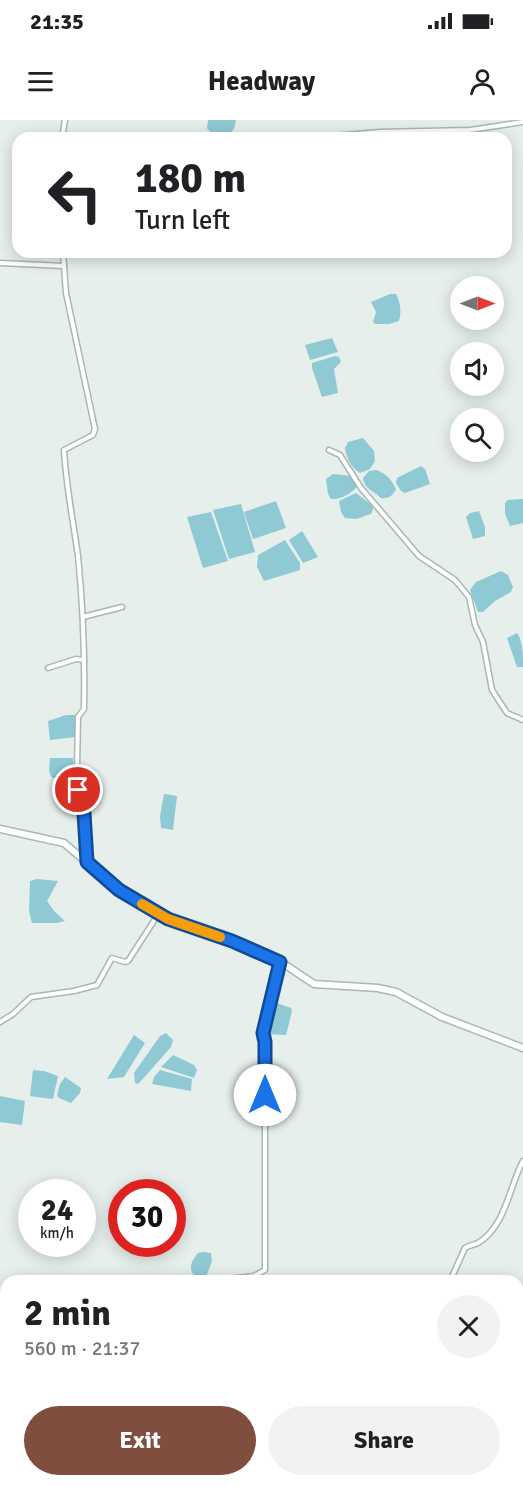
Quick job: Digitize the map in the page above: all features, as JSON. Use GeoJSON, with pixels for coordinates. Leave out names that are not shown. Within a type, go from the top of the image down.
{"type":"FeatureCollection","features":[{"type":"Feature","properties":{"kind":"street"},"geometry":{"type":"LineString","coordinates":[[389,132],[470,130],[523,122]]}},
{"type":"Feature","properties":{"kind":"street"},"geometry":{"type":"LineString","coordinates":[[63,258],[66,292],[95,429],[93,435],[64,450],[83,617],[84,709],[78,717],[76,769],[84,813],[87,862]]}},
{"type":"Feature","properties":{"kind":"street"},"geometry":{"type":"LineString","coordinates":[[0,263],[64,266]]}},
{"type":"Feature","properties":{"kind":"street"},"geometry":{"type":"LineString","coordinates":[[329,450],[340,455],[361,488],[419,556],[455,580],[469,597],[475,625],[485,651],[492,690],[507,713],[523,720]]}},
{"type":"Feature","properties":{"kind":"street"},"geometry":{"type":"LineString","coordinates":[[83,617],[122,607]]}},
{"type":"Feature","properties":{"kind":"street"},"geometry":{"type":"LineString","coordinates":[[48,668],[76,659],[84,660]]}},
{"type":"Feature","properties":{"kind":"street"},"geometry":{"type":"LineString","coordinates":[[0,829],[64,843],[119,890],[159,913],[280,962],[314,984],[378,988],[396,992],[442,1017],[523,1048]]}},
{"type":"Feature","properties":{"kind":"street"},"geometry":{"type":"LineString","coordinates":[[0,1022],[14,1014],[31,998],[97,985],[112,957],[128,961],[159,913]]}},
{"type":"Feature","properties":{"kind":"street"},"geometry":{"type":"LineString","coordinates":[[256,1275],[265,1270],[263,1161],[266,1119],[263,1033],[280,962]]}},
{"type":"Feature","properties":{"kind":"street"},"geometry":{"type":"LineString","coordinates":[[453,1275],[465,1248],[478,1242],[498,1219],[507,1204],[514,1180],[523,1161]]}},
{"type":"Feature","properties":{"kind":"water"},"geometry":{"type":"Polygon","coordinates":[[[208,120],[236,120],[231,132],[210,132],[207,128],[208,120]]]}},
{"type":"Feature","properties":{"kind":"water"},"geometry":{"type":"Polygon","coordinates":[[[390,294],[396,294],[399,300],[399,321],[375,324],[373,322],[376,312],[371,302],[390,294]]]}},
{"type":"Feature","properties":{"kind":"water"},"geometry":{"type":"Polygon","coordinates":[[[332,338],[338,352],[310,360],[305,345],[332,338]]]}},
{"type":"Feature","properties":{"kind":"water"},"geometry":{"type":"Polygon","coordinates":[[[335,356],[339,357],[341,362],[334,369],[338,393],[322,397],[312,363],[335,356]]]}},
{"type":"Feature","properties":{"kind":"water"},"geometry":{"type":"Polygon","coordinates":[[[363,438],[374,451],[375,461],[370,469],[360,473],[350,462],[345,448],[348,442],[363,438]]]}},
{"type":"Feature","properties":{"kind":"water"},"geometry":{"type":"Polygon","coordinates":[[[421,466],[425,469],[430,484],[405,493],[401,491],[396,483],[397,478],[421,466]]]}},
{"type":"Feature","properties":{"kind":"water"},"geometry":{"type":"Polygon","coordinates":[[[376,470],[386,475],[396,489],[386,498],[381,498],[365,485],[363,478],[369,471],[376,470]]]}},
{"type":"Feature","properties":{"kind":"water"},"geometry":{"type":"Polygon","coordinates":[[[333,474],[352,476],[357,486],[346,496],[331,499],[326,479],[333,474]]]}},
{"type":"Feature","properties":{"kind":"water"},"geometry":{"type":"Polygon","coordinates":[[[356,493],[372,505],[371,514],[356,519],[345,518],[339,501],[356,493]]]}},
{"type":"Feature","properties":{"kind":"water"},"geometry":{"type":"Polygon","coordinates":[[[523,499],[523,523],[510,526],[505,514],[505,503],[508,500],[523,499]]]}},
{"type":"Feature","properties":{"kind":"water"},"geometry":{"type":"Polygon","coordinates":[[[276,501],[286,528],[253,539],[244,512],[276,501]]]}},
{"type":"Feature","properties":{"kind":"water"},"geometry":{"type":"Polygon","coordinates":[[[241,504],[255,552],[229,559],[213,510],[241,504]]]}},
{"type":"Feature","properties":{"kind":"water"},"geometry":{"type":"Polygon","coordinates":[[[479,511],[485,527],[485,536],[473,539],[466,517],[470,513],[479,511]]]}},
{"type":"Feature","properties":{"kind":"water"},"geometry":{"type":"Polygon","coordinates":[[[211,512],[228,561],[203,568],[187,517],[211,512]]]}},
{"type":"Feature","properties":{"kind":"water"},"geometry":{"type":"Polygon","coordinates":[[[302,531],[318,557],[303,563],[289,540],[302,531]]]}},
{"type":"Feature","properties":{"kind":"water"},"geometry":{"type":"Polygon","coordinates":[[[285,540],[300,563],[300,570],[264,581],[257,567],[258,555],[285,540]]]}},
{"type":"Feature","properties":{"kind":"water"},"geometry":{"type":"Polygon","coordinates":[[[501,571],[508,575],[513,587],[511,592],[495,601],[483,612],[478,612],[470,590],[476,582],[501,571]]]}},
{"type":"Feature","properties":{"kind":"water"},"geometry":{"type":"Polygon","coordinates":[[[517,633],[522,644],[523,667],[517,667],[507,638],[517,633]]]}},
{"type":"Feature","properties":{"kind":"water"},"geometry":{"type":"Polygon","coordinates":[[[66,715],[76,715],[75,737],[50,740],[48,721],[66,715]]]}},
{"type":"Feature","properties":{"kind":"water"},"geometry":{"type":"Polygon","coordinates":[[[50,758],[73,758],[74,778],[52,778],[49,771],[50,758]]]}},
{"type":"Feature","properties":{"kind":"water"},"geometry":{"type":"Polygon","coordinates":[[[164,794],[177,796],[173,830],[161,828],[160,816],[164,794]]]}},
{"type":"Feature","properties":{"kind":"water"},"geometry":{"type":"Polygon","coordinates":[[[37,879],[58,881],[47,901],[65,921],[32,923],[29,911],[30,881],[37,879]]]}},
{"type":"Feature","properties":{"kind":"water"},"geometry":{"type":"Polygon","coordinates":[[[274,1002],[291,1008],[286,1035],[265,1034],[274,1002]]]}},
{"type":"Feature","properties":{"kind":"water"},"geometry":{"type":"Polygon","coordinates":[[[166,1033],[173,1040],[171,1047],[138,1084],[135,1083],[134,1073],[160,1036],[166,1033]]]}},
{"type":"Feature","properties":{"kind":"water"},"geometry":{"type":"Polygon","coordinates":[[[134,1035],[145,1043],[124,1077],[107,1079],[134,1035]]]}},
{"type":"Feature","properties":{"kind":"water"},"geometry":{"type":"Polygon","coordinates":[[[173,1055],[194,1065],[197,1070],[194,1078],[161,1067],[173,1055]]]}},
{"type":"Feature","properties":{"kind":"water"},"geometry":{"type":"Polygon","coordinates":[[[33,1070],[58,1076],[53,1099],[30,1096],[33,1070]]]}},
{"type":"Feature","properties":{"kind":"water"},"geometry":{"type":"Polygon","coordinates":[[[160,1070],[192,1079],[191,1091],[152,1084],[160,1070]]]}},
{"type":"Feature","properties":{"kind":"water"},"geometry":{"type":"Polygon","coordinates":[[[65,1077],[81,1088],[80,1093],[71,1103],[57,1095],[65,1077]]]}},
{"type":"Feature","properties":{"kind":"water"},"geometry":{"type":"Polygon","coordinates":[[[0,1096],[25,1101],[22,1125],[0,1122],[0,1096]]]}},
{"type":"Feature","properties":{"kind":"water"},"geometry":{"type":"Polygon","coordinates":[[[198,1253],[211,1253],[212,1261],[207,1275],[192,1273],[192,1262],[198,1253]]]}},
{"type":"Feature","properties":{"kind":"slow traffic"},"geometry":{"type":"LineString","coordinates":[[142,904],[168,919],[220,937]]}},
{"type":"Feature","properties":{"kind":"route"},"geometry":{"type":"LineString","coordinates":[[78,790],[84,813],[87,862],[119,890],[168,919],[232,941],[280,962],[263,1033],[265,1095]]}}]}
